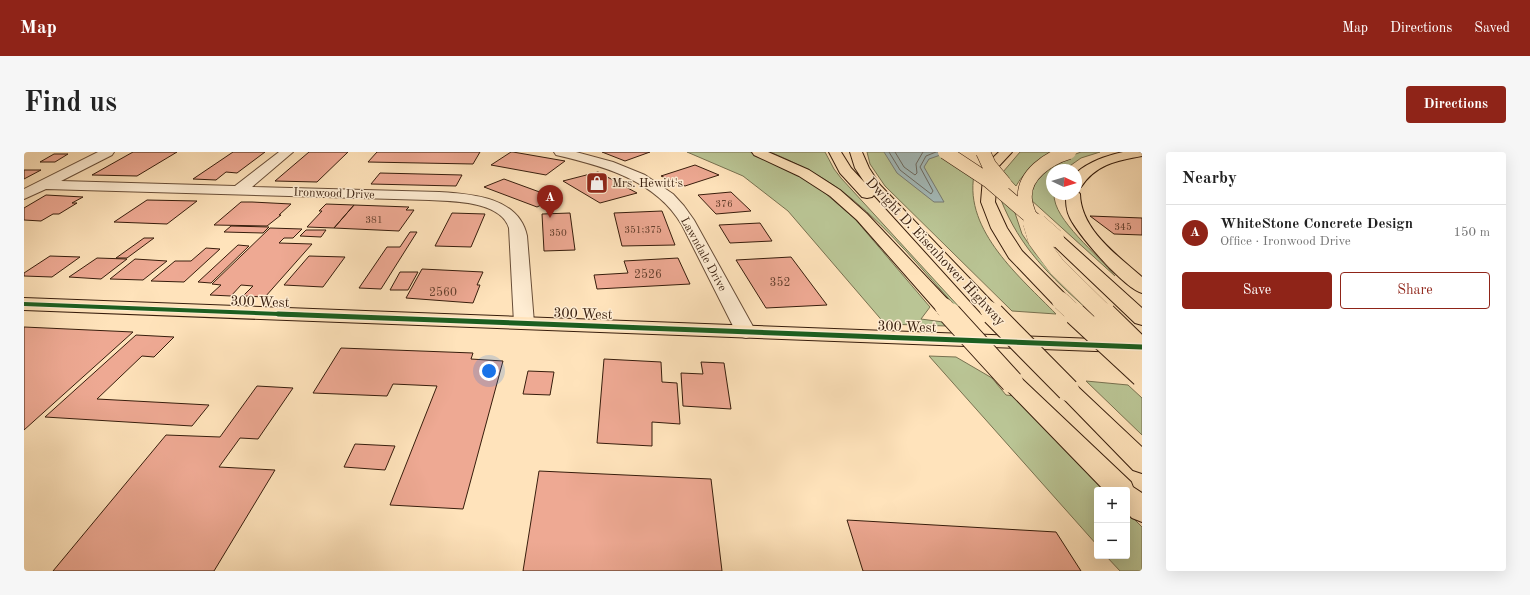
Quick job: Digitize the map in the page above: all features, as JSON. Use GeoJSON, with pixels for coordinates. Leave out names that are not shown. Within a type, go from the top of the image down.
{"type":"FeatureCollection","features":[{"type":"Feature","properties":{"kind":"main road"},"geometry":{"type":"LineString","coordinates":[[758,152],[804,174],[835,193],[862,217],[1012,382],[1118,487]]}},
{"type":"Feature","properties":{"kind":"main road"},"geometry":{"type":"LineString","coordinates":[[835,152],[850,176],[884,212],[983,304]]}},
{"type":"Feature","properties":{"kind":"main road","name":"Dwight D. Eisenhower Highway"},"geometry":{"type":"LineString","coordinates":[[856,152],[862,168],[875,188],[983,304],[1142,464]]}},
{"type":"Feature","properties":{"kind":"main road"},"geometry":{"type":"LineString","coordinates":[[945,152],[965,163],[987,179],[1055,238],[1142,319]]}},
{"type":"Feature","properties":{"kind":"main road"},"geometry":{"type":"LineString","coordinates":[[984,152],[989,165],[996,175],[1055,238]]}},
{"type":"Feature","properties":{"kind":"main road"},"geometry":{"type":"LineString","coordinates":[[1006,152],[991,166],[988,202],[999,228],[1015,254],[1062,301],[1142,376]]}},
{"type":"Feature","properties":{"kind":"main road"},"geometry":{"type":"LineString","coordinates":[[1069,152],[1056,156],[1039,168],[1027,184],[1025,199],[1037,240],[1057,267],[1142,350]]}},
{"type":"Feature","properties":{"kind":"main road"},"geometry":{"type":"LineString","coordinates":[[1082,175],[1099,164],[1142,152]]}},
{"type":"Feature","properties":{"kind":"main road"},"geometry":{"type":"LineString","coordinates":[[1072,200],[1076,216],[1087,234],[1142,287]]}},
{"type":"Feature","properties":{"kind":"main road","name":"300 West"},"geometry":{"type":"LineString","coordinates":[[24,304],[1142,347]]}},
{"type":"Feature","properties":{"kind":"main road"},"geometry":{"type":"LineString","coordinates":[[1130,499],[1142,510]]}},
{"type":"Feature","properties":{"kind":"street"},"geometry":{"type":"LineString","coordinates":[[24,195],[44,185],[88,157],[108,152]]}},
{"type":"Feature","properties":{"kind":"street"},"geometry":{"type":"LineString","coordinates":[[239,190],[287,152]]}},
{"type":"Feature","properties":{"kind":"street","name":"Lawndale Drive"},"geometry":{"type":"LineString","coordinates":[[560,152],[595,161],[617,169],[649,184],[668,199],[687,221],[746,332]]}},
{"type":"Feature","properties":{"kind":"street","name":"Ironwood Drive"},"geometry":{"type":"LineString","coordinates":[[44,185],[454,197],[472,200],[500,209],[509,215],[515,223],[519,236],[524,323]]}},
{"type":"Feature","properties":{"kind":"green space"},"geometry":{"type":"Polygon","coordinates":[[[687,152],[750,152],[790,171],[818,187],[855,219],[930,307],[921,319],[943,322],[947,326],[885,324],[788,211],[743,176],[687,152]]]}},
{"type":"Feature","properties":{"kind":"green space"},"geometry":{"type":"Polygon","coordinates":[[[770,152],[825,152],[834,169],[841,178],[961,309],[958,309],[894,238],[852,199],[813,172],[770,152]]]}},
{"type":"Feature","properties":{"kind":"green space"},"geometry":{"type":"Polygon","coordinates":[[[867,152],[940,152],[974,175],[973,196],[978,215],[986,234],[1012,269],[1056,314],[1012,311],[885,186],[870,164],[867,152]]]}},
{"type":"Feature","properties":{"kind":"green space"},"geometry":{"type":"Polygon","coordinates":[[[1020,152],[1059,152],[1040,162],[1029,170],[1024,174],[1016,186],[1003,172],[1020,152]]]}},
{"type":"Feature","properties":{"kind":"green space"},"geometry":{"type":"Polygon","coordinates":[[[1081,152],[1100,152],[1081,158],[1072,164],[1056,164],[1081,152]]]}},
{"type":"Feature","properties":{"kind":"green space"},"geometry":{"type":"Polygon","coordinates":[[[1046,171],[1046,200],[1055,200],[1061,215],[1069,226],[1115,276],[1030,199],[1032,190],[1041,175],[1046,171]]]}},
{"type":"Feature","properties":{"kind":"green space"},"geometry":{"type":"Polygon","coordinates":[[[1001,200],[1015,213],[1022,234],[1035,253],[1090,310],[1088,310],[1061,285],[1037,260],[1017,233],[1001,200]]]}},
{"type":"Feature","properties":{"kind":"green space"},"geometry":{"type":"Polygon","coordinates":[[[929,356],[956,357],[992,378],[1006,395],[1015,396],[1103,487],[1094,487],[1094,542],[929,356]]]}},
{"type":"Feature","properties":{"kind":"green space"},"geometry":{"type":"Polygon","coordinates":[[[1086,381],[1128,385],[1142,398],[1142,435],[1086,381]]]}},
{"type":"Feature","properties":{"kind":"green space"},"geometry":{"type":"Polygon","coordinates":[[[1130,515],[1142,527],[1142,571],[1120,571],[1109,559],[1130,559],[1130,515]]]}},
{"type":"Feature","properties":{"kind":"water"},"geometry":{"type":"Polygon","coordinates":[[[884,152],[949,152],[929,159],[924,167],[944,202],[934,202],[897,173],[884,152]]]}},
{"type":"Feature","properties":{"kind":"building"},"geometry":{"type":"Polygon","coordinates":[[[133,152],[177,152],[137,176],[92,175],[133,152]]]}},
{"type":"Feature","properties":{"kind":"building"},"geometry":{"type":"Polygon","coordinates":[[[233,152],[265,152],[237,173],[226,172],[216,180],[193,179],[233,152]]]}},
{"type":"Feature","properties":{"kind":"building"},"geometry":{"type":"Polygon","coordinates":[[[309,152],[348,152],[317,182],[275,181],[309,152]]]}},
{"type":"Feature","properties":{"kind":"building"},"geometry":{"type":"Polygon","coordinates":[[[377,152],[480,152],[473,164],[368,162],[377,152]]]}},
{"type":"Feature","properties":{"kind":"building"},"geometry":{"type":"Polygon","coordinates":[[[511,152],[565,161],[546,175],[491,165],[511,152]]]}},
{"type":"Feature","properties":{"kind":"building"},"geometry":{"type":"Polygon","coordinates":[[[602,152],[650,152],[625,161],[602,152]]]}},
{"type":"Feature","properties":{"kind":"building"},"geometry":{"type":"Polygon","coordinates":[[[54,154],[68,154],[55,162],[40,162],[54,154]]]}},
{"type":"Feature","properties":{"kind":"building"},"geometry":{"type":"Polygon","coordinates":[[[695,165],[719,175],[685,186],[661,176],[695,165]]]}},
{"type":"Feature","properties":{"kind":"building"},"geometry":{"type":"Polygon","coordinates":[[[24,170],[41,170],[24,179],[24,170]]]}},
{"type":"Feature","properties":{"kind":"building"},"geometry":{"type":"Polygon","coordinates":[[[598,172],[637,193],[600,203],[563,181],[598,172]]]}},
{"type":"Feature","properties":{"kind":"building"},"geometry":{"type":"Polygon","coordinates":[[[380,173],[462,175],[456,186],[371,184],[380,173]]]}},
{"type":"Feature","properties":{"kind":"building"},"geometry":{"type":"Polygon","coordinates":[[[504,179],[556,198],[537,207],[484,187],[504,179]]]}},
{"type":"Feature","properties":{"kind":"building"},"geometry":{"type":"Polygon","coordinates":[[[731,192],[751,211],[716,214],[698,195],[731,192]]]}},
{"type":"Feature","properties":{"kind":"building"},"geometry":{"type":"Polygon","coordinates":[[[46,195],[83,197],[72,203],[77,203],[59,214],[53,214],[41,221],[24,220],[24,208],[46,195]]]}},
{"type":"Feature","properties":{"kind":"building"},"geometry":{"type":"Polygon","coordinates":[[[147,200],[197,201],[167,224],[114,222],[147,200]]]}},
{"type":"Feature","properties":{"kind":"building"},"geometry":{"type":"Polygon","coordinates":[[[241,202],[291,204],[279,215],[281,215],[267,226],[214,225],[241,202]]]}},
{"type":"Feature","properties":{"kind":"building"},"geometry":{"type":"Polygon","coordinates":[[[326,204],[354,205],[334,228],[307,227],[322,211],[319,211],[326,204]]]}},
{"type":"Feature","properties":{"kind":"building"},"geometry":{"type":"Polygon","coordinates":[[[354,205],[409,207],[406,210],[414,210],[399,231],[334,228],[354,205]]]}},
{"type":"Feature","properties":{"kind":"building"},"geometry":{"type":"Polygon","coordinates":[[[662,211],[675,245],[622,246],[614,213],[662,211]]]}},
{"type":"Feature","properties":{"kind":"building"},"geometry":{"type":"Polygon","coordinates":[[[452,213],[485,214],[471,247],[435,246],[452,213]]]}},
{"type":"Feature","properties":{"kind":"building"},"geometry":{"type":"Polygon","coordinates":[[[570,213],[575,250],[544,251],[542,214],[570,213]]]}},
{"type":"Feature","properties":{"kind":"building"},"geometry":{"type":"Polygon","coordinates":[[[1090,216],[1142,218],[1142,235],[1114,234],[1090,216]]]}},
{"type":"Feature","properties":{"kind":"building"},"geometry":{"type":"Polygon","coordinates":[[[760,223],[772,241],[730,243],[719,225],[760,223]]]}},
{"type":"Feature","properties":{"kind":"building"},"geometry":{"type":"Polygon","coordinates":[[[231,226],[269,227],[263,233],[224,232],[231,226]]]}},
{"type":"Feature","properties":{"kind":"building"},"geometry":{"type":"Polygon","coordinates":[[[270,228],[302,229],[293,238],[284,238],[279,243],[312,244],[265,297],[243,296],[253,286],[241,285],[231,296],[210,295],[221,285],[212,284],[270,228]]]}},
{"type":"Feature","properties":{"kind":"building"},"geometry":{"type":"Polygon","coordinates":[[[306,230],[326,230],[321,237],[300,236],[306,230]]]}},
{"type":"Feature","properties":{"kind":"building"},"geometry":{"type":"Polygon","coordinates":[[[410,232],[417,232],[381,289],[359,288],[387,247],[400,247],[410,232]]]}},
{"type":"Feature","properties":{"kind":"building"},"geometry":{"type":"Polygon","coordinates":[[[144,238],[154,238],[127,258],[116,258],[144,238]]]}},
{"type":"Feature","properties":{"kind":"building"},"geometry":{"type":"Polygon","coordinates":[[[238,245],[249,246],[211,283],[198,282],[238,245]]]}},
{"type":"Feature","properties":{"kind":"building"},"geometry":{"type":"Polygon","coordinates":[[[206,248],[220,249],[184,282],[151,281],[175,261],[191,261],[206,248]]]}},
{"type":"Feature","properties":{"kind":"building"},"geometry":{"type":"Polygon","coordinates":[[[50,256],[80,257],[52,277],[24,276],[24,273],[50,256]]]}},
{"type":"Feature","properties":{"kind":"building"},"geometry":{"type":"Polygon","coordinates":[[[309,256],[345,257],[323,287],[284,285],[309,256]]]}},
{"type":"Feature","properties":{"kind":"building"},"geometry":{"type":"Polygon","coordinates":[[[791,257],[827,305],[766,308],[736,260],[791,257]]]}},
{"type":"Feature","properties":{"kind":"building"},"geometry":{"type":"Polygon","coordinates":[[[97,258],[127,259],[101,279],[69,277],[97,258]]]}},
{"type":"Feature","properties":{"kind":"building"},"geometry":{"type":"Polygon","coordinates":[[[678,258],[690,284],[597,289],[594,275],[628,273],[624,261],[678,258]]]}},
{"type":"Feature","properties":{"kind":"building"},"geometry":{"type":"Polygon","coordinates":[[[135,259],[167,261],[143,280],[110,279],[135,259]]]}},
{"type":"Feature","properties":{"kind":"building"},"geometry":{"type":"Polygon","coordinates":[[[422,269],[483,272],[477,285],[480,285],[473,303],[406,298],[422,269]]]}},
{"type":"Feature","properties":{"kind":"building"},"geometry":{"type":"Polygon","coordinates":[[[400,272],[418,272],[408,290],[390,290],[400,272]]]}},
{"type":"Feature","properties":{"kind":"building"},"geometry":{"type":"Polygon","coordinates":[[[24,327],[133,332],[24,430],[24,327]]]}},
{"type":"Feature","properties":{"kind":"building"},"geometry":{"type":"Polygon","coordinates":[[[136,335],[174,337],[154,357],[142,356],[97,399],[209,405],[192,426],[45,417],[136,335]]]}},
{"type":"Feature","properties":{"kind":"building"},"geometry":{"type":"Polygon","coordinates":[[[341,348],[473,353],[471,359],[503,361],[463,509],[390,505],[437,386],[393,384],[387,396],[313,393],[341,348]]]}},
{"type":"Feature","properties":{"kind":"building"},"geometry":{"type":"Polygon","coordinates":[[[604,359],[661,362],[662,382],[677,383],[680,424],[652,422],[652,446],[597,443],[604,359]]]}},
{"type":"Feature","properties":{"kind":"building"},"geometry":{"type":"Polygon","coordinates":[[[701,362],[724,363],[731,409],[683,406],[681,373],[703,374],[701,362]]]}},
{"type":"Feature","properties":{"kind":"building"},"geometry":{"type":"Polygon","coordinates":[[[528,371],[554,372],[550,395],[523,394],[528,371]]]}},
{"type":"Feature","properties":{"kind":"building"},"geometry":{"type":"Polygon","coordinates":[[[257,386],[293,388],[258,439],[240,438],[219,467],[275,470],[214,571],[53,571],[166,435],[220,437],[257,386]]]}},
{"type":"Feature","properties":{"kind":"building"},"geometry":{"type":"Polygon","coordinates":[[[355,444],[395,446],[385,470],[344,467],[355,444]]]}},
{"type":"Feature","properties":{"kind":"building"},"geometry":{"type":"Polygon","coordinates":[[[539,471],[711,479],[722,571],[523,571],[539,471]]]}},
{"type":"Feature","properties":{"kind":"building"},"geometry":{"type":"Polygon","coordinates":[[[847,520],[1056,532],[1081,571],[863,571],[847,520]]]}},
{"type":"Feature","properties":{"kind":"cycle path"},"geometry":{"type":"LineString","coordinates":[[24,304],[1142,347]]}},
{"type":"Feature","properties":{"kind":"place","name":"Mrs. Hewitt's"},"geometry":{"type":"Point","coordinates":[597,183]}},
{"type":"Feature","properties":{"kind":"place","name":"WhiteStone Concrete Design"},"geometry":{"type":"Point","coordinates":[550,218]}}]}
